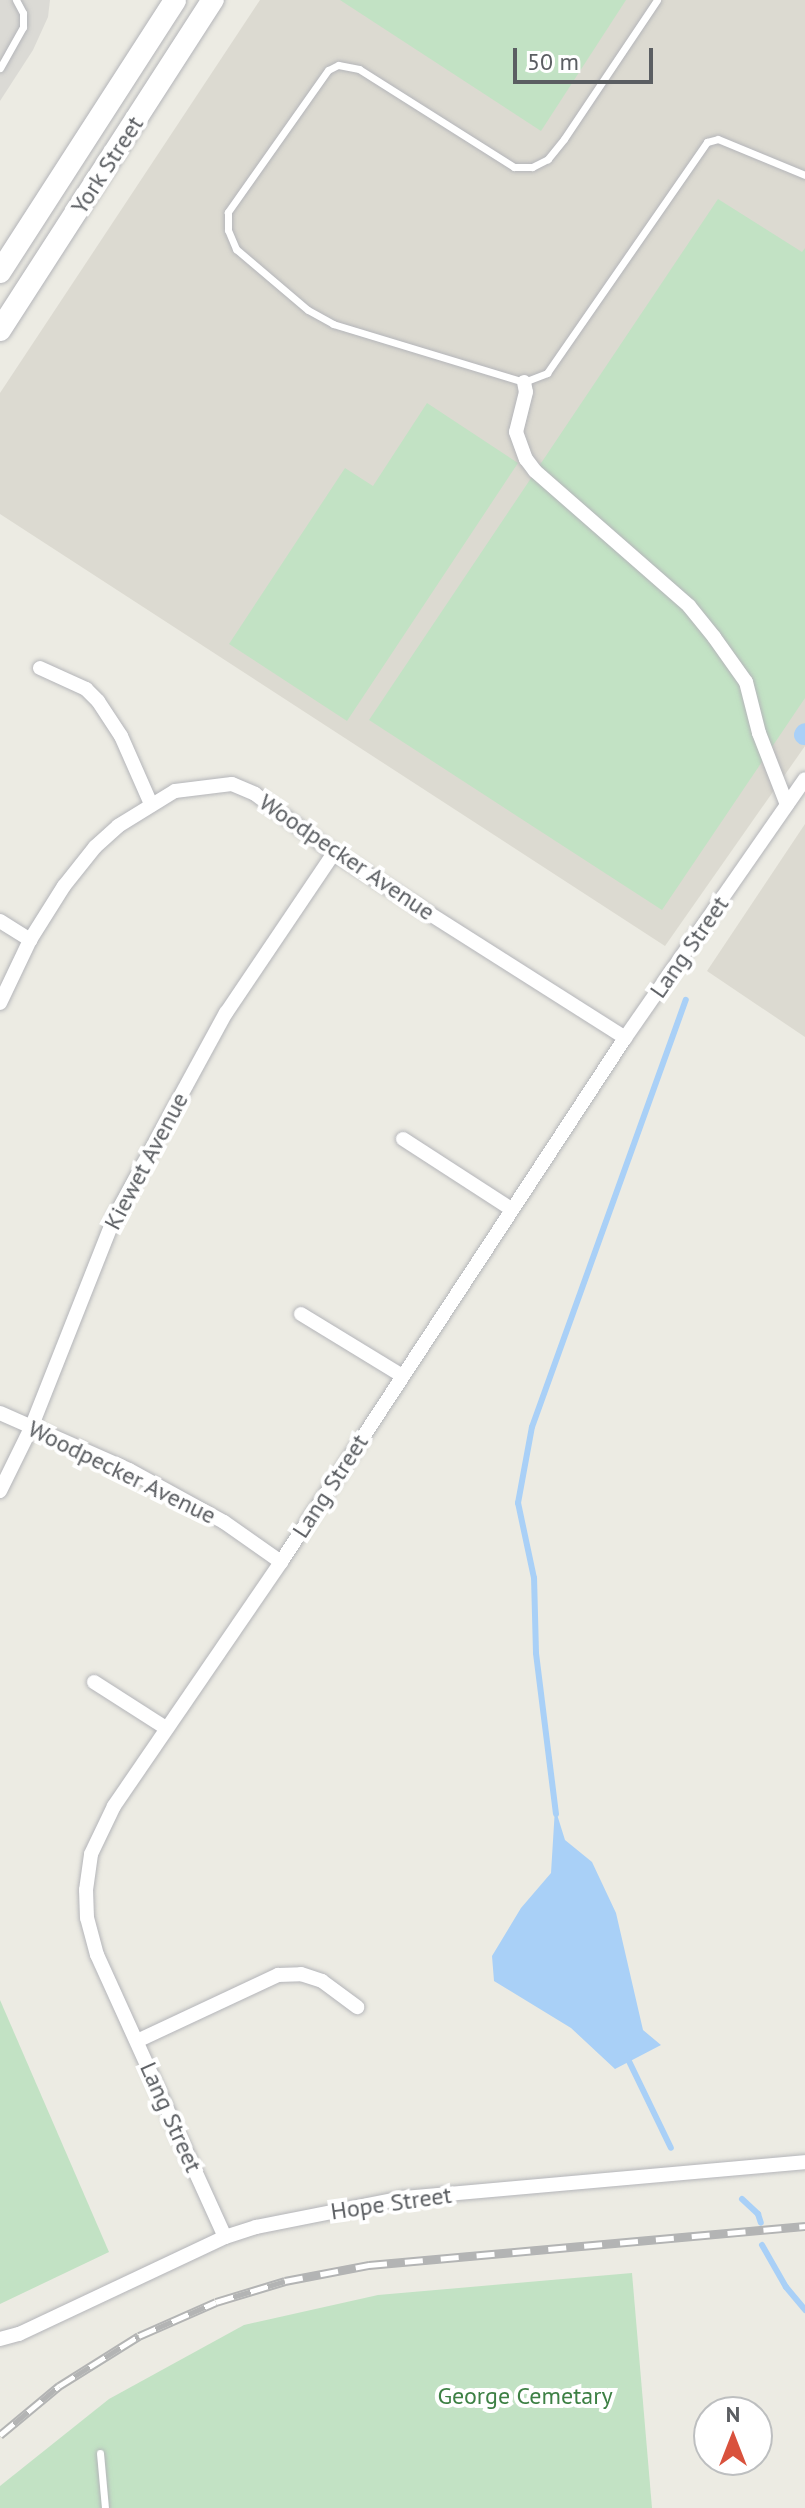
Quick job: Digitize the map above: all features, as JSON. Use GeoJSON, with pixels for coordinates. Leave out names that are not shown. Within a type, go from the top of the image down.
{"type":"FeatureCollection","features":[{"type":"Feature","properties":{"kind":"main road","name":"York Street"},"geometry":{"type":"LineString","coordinates":[[0,272],[175,0]]}},
{"type":"Feature","properties":{"kind":"main road","name":"York Street"},"geometry":{"type":"LineString","coordinates":[[0,330],[213,0]]}},
{"type":"Feature","properties":{"kind":"street"},"geometry":{"type":"LineString","coordinates":[[524,382],[526,392],[516,432],[526,459],[535,471],[689,606],[714,637],[746,682],[759,733],[787,805]]}},
{"type":"Feature","properties":{"kind":"street"},"geometry":{"type":"LineString","coordinates":[[40,668],[86,689],[98,701],[121,736],[151,804]]}},
{"type":"Feature","properties":{"kind":"street","name":"Lang Street"},"geometry":{"type":"LineString","coordinates":[[225,2237],[97,1955],[87,1918],[86,1890],[91,1854],[114,1806],[281,1562],[625,1038],[805,779]]}},
{"type":"Feature","properties":{"kind":"street","name":"Woodpecker Avenue"},"geometry":{"type":"LineString","coordinates":[[0,1003],[30,940],[64,886],[95,847],[151,804],[175,791],[232,784],[255,794],[334,853],[625,1038]]}},
{"type":"Feature","properties":{"kind":"street","name":"Kiewet Avenue"},"geometry":{"type":"LineString","coordinates":[[0,1491],[31,1428],[114,1218],[226,1013],[334,853]]}},
{"type":"Feature","properties":{"kind":"street"},"geometry":{"type":"LineString","coordinates":[[0,921],[30,940]]}},
{"type":"Feature","properties":{"kind":"street"},"geometry":{"type":"LineString","coordinates":[[403,1139],[511,1209]]}},
{"type":"Feature","properties":{"kind":"street"},"geometry":{"type":"LineString","coordinates":[[301,1314],[401,1375]]}},
{"type":"Feature","properties":{"kind":"street","name":"Woodpecker Avenue"},"geometry":{"type":"LineString","coordinates":[[0,1413],[129,1470],[224,1522],[281,1562]]}},
{"type":"Feature","properties":{"kind":"street"},"geometry":{"type":"LineString","coordinates":[[94,1682],[166,1728]]}},
{"type":"Feature","properties":{"kind":"street"},"geometry":{"type":"LineString","coordinates":[[137,2041],[278,1975],[301,1974],[322,1981],[357,2007]]}},
{"type":"Feature","properties":{"kind":"street","name":"Hope Street"},"geometry":{"type":"LineString","coordinates":[[0,2339],[19,2334],[225,2237],[256,2227],[403,2198],[805,2162]]}},
{"type":"Feature","properties":{"kind":"lane"},"geometry":{"type":"LineString","coordinates":[[0,68],[23,27],[23,13],[16,0]]}},
{"type":"Feature","properties":{"kind":"lane"},"geometry":{"type":"LineString","coordinates":[[657,0],[564,139],[540,164],[514,167],[359,69],[338,65],[319,78],[228,212],[228,230],[236,249],[308,310],[333,324],[524,382],[547,373],[707,142],[718,139],[805,175]]}},
{"type":"Feature","properties":{"kind":"lane"},"geometry":{"type":"LineString","coordinates":[[100,2453],[105,2508]]}},
{"type":"Feature","properties":{"kind":"shaded area"},"geometry":{"type":"Polygon","coordinates":[[[0,0],[50,0],[48,17],[33,50],[0,101],[0,0]]]}},
{"type":"Feature","properties":{"kind":"shaded area"},"geometry":{"type":"Polygon","coordinates":[[[260,0],[805,0],[805,746],[665,946],[0,514],[0,393],[260,0]]]}},
{"type":"Feature","properties":{"kind":"shaded area"},"geometry":{"type":"Polygon","coordinates":[[[805,824],[805,1037],[707,971],[805,824]]]}},
{"type":"Feature","properties":{"kind":"green space"},"geometry":{"type":"Polygon","coordinates":[[[340,0],[626,0],[541,131],[340,0]]]}},
{"type":"Feature","properties":{"kind":"green space"},"geometry":{"type":"Polygon","coordinates":[[[718,199],[802,252],[805,248],[805,698],[662,910],[369,720],[718,199]]]}},
{"type":"Feature","properties":{"kind":"green space"},"geometry":{"type":"Polygon","coordinates":[[[427,403],[518,463],[347,721],[229,644],[345,468],[373,486],[427,403]]]}},
{"type":"Feature","properties":{"kind":"green space"},"geometry":{"type":"Polygon","coordinates":[[[0,2000],[109,2252],[0,2304],[0,2000]]]}},
{"type":"Feature","properties":{"kind":"green space","name":"George Cemetary"},"geometry":{"type":"Polygon","coordinates":[[[632,2273],[652,2508],[0,2508],[0,2486],[109,2399],[244,2325],[378,2295],[632,2273]]]}},
{"type":"Feature","properties":{"kind":"water"},"geometry":{"type":"Polygon","coordinates":[[[555,1808],[565,1840],[592,1862],[616,1913],[643,2030],[661,2045],[615,2069],[571,2028],[494,1981],[492,1956],[521,1908],[551,1873],[555,1808]]]}},
{"type":"Feature","properties":{"kind":"waterway"},"geometry":{"type":"LineString","coordinates":[[556,1814],[536,1653],[534,1578],[518,1503],[532,1427],[686,1000]]}},
{"type":"Feature","properties":{"kind":"waterway"},"geometry":{"type":"LineString","coordinates":[[626,2055],[671,2148]]}},
{"type":"Feature","properties":{"kind":"waterway"},"geometry":{"type":"LineString","coordinates":[[742,2199],[758,2214],[761,2223]]}},
{"type":"Feature","properties":{"kind":"waterway"},"geometry":{"type":"LineString","coordinates":[[762,2245],[786,2287],[805,2310]]}},
{"type":"Feature","properties":{"kind":"railway"},"geometry":{"type":"LineString","coordinates":[[0,2435],[59,2386],[139,2336],[216,2302],[285,2281],[369,2265],[805,2226]]}}]}
